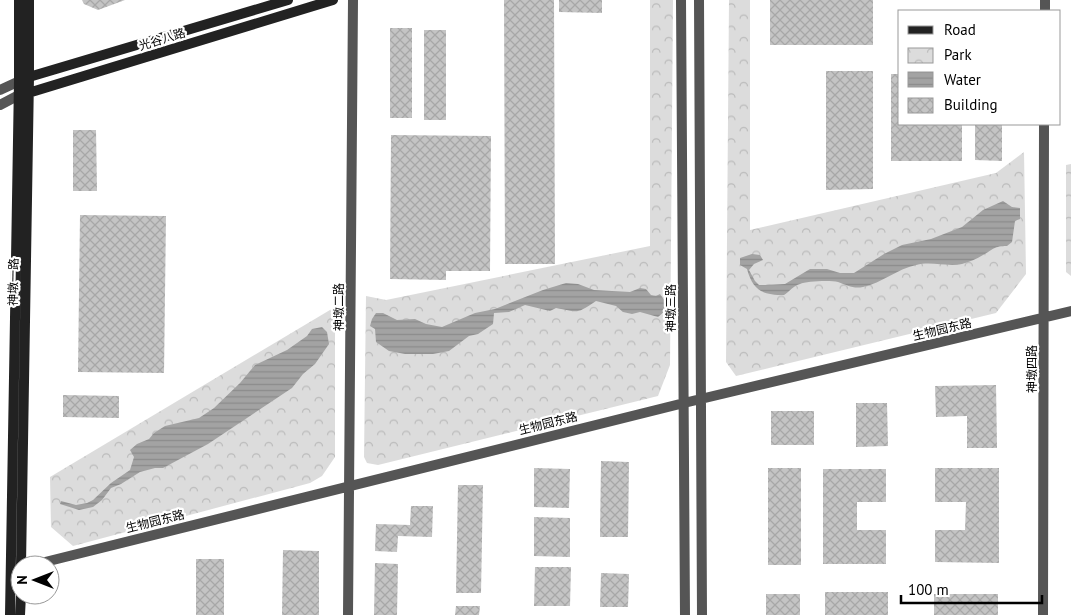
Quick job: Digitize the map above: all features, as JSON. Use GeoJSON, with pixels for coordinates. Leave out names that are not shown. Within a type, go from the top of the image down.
{"type":"FeatureCollection","features":[{"type":"Feature","properties":{"kind":"main road","name":"神墩一路"},"geometry":{"type":"LineString","coordinates":[[18,0],[24,79]]}},
{"type":"Feature","properties":{"kind":"main road","name":"神墩一路"},"geometry":{"type":"LineString","coordinates":[[21,555],[24,79],[29,0]]}},
{"type":"Feature","properties":{"kind":"main road","name":"光谷八路"},"geometry":{"type":"LineString","coordinates":[[24,79],[288,0]]}},
{"type":"Feature","properties":{"kind":"main road","name":"光谷八路"},"geometry":{"type":"LineString","coordinates":[[24,95],[333,0]]}},
{"type":"Feature","properties":{"kind":"main road","name":"神墩一路"},"geometry":{"type":"LineString","coordinates":[[10,615],[24,95]]}},
{"type":"Feature","properties":{"kind":"street","name":"神墩二路"},"geometry":{"type":"LineString","coordinates":[[348,615],[352,0]]}},
{"type":"Feature","properties":{"kind":"street","name":"神墩三路"},"geometry":{"type":"LineString","coordinates":[[681,0],[685,615]]}},
{"type":"Feature","properties":{"kind":"street"},"geometry":{"type":"LineString","coordinates":[[699,0],[702,615]]}},
{"type":"Feature","properties":{"kind":"street","name":"光谷八路"},"geometry":{"type":"LineString","coordinates":[[0,90],[24,79]]}},
{"type":"Feature","properties":{"kind":"street","name":"光谷八路"},"geometry":{"type":"LineString","coordinates":[[0,105],[24,95]]}},
{"type":"Feature","properties":{"kind":"street","name":"神墩四路"},"geometry":{"type":"LineString","coordinates":[[1043,615],[1044,125]]}},
{"type":"Feature","properties":{"kind":"street","name":"生物园东路"},"geometry":{"type":"LineString","coordinates":[[60,558],[684,403],[1071,311]]}},
{"type":"Feature","properties":{"kind":"green space"},"geometry":{"type":"Polygon","coordinates":[[[650,0],[673,0],[670,365],[658,396],[378,465],[367,463],[364,457],[366,296],[386,300],[650,246],[650,0]]]}},
{"type":"Feature","properties":{"kind":"green space"},"geometry":{"type":"Polygon","coordinates":[[[729,0],[750,0],[750,230],[996,173],[1024,152],[1026,274],[996,313],[736,376],[726,362],[729,0]]]}},
{"type":"Feature","properties":{"kind":"green space"},"geometry":{"type":"Polygon","coordinates":[[[1071,164],[1071,276],[1066,272],[1066,165],[1071,164]]]}},
{"type":"Feature","properties":{"kind":"green space"},"geometry":{"type":"Polygon","coordinates":[[[335,307],[335,457],[322,476],[310,483],[73,546],[51,527],[50,477],[335,307]]]}},
{"type":"Feature","properties":{"kind":"water"},"geometry":{"type":"Polygon","coordinates":[[[1003,201],[1012,207],[1020,208],[1020,219],[1015,221],[1012,242],[1007,246],[997,247],[976,259],[962,264],[916,265],[870,285],[859,287],[835,281],[807,282],[796,286],[784,295],[765,293],[760,290],[752,282],[747,269],[740,265],[740,258],[752,254],[760,255],[763,260],[754,264],[749,270],[759,285],[785,284],[810,269],[827,269],[840,273],[854,273],[902,245],[931,239],[962,227],[983,210],[1003,201]]]}},
{"type":"Feature","properties":{"kind":"water"},"geometry":{"type":"Polygon","coordinates":[[[566,283],[578,284],[594,290],[630,292],[640,288],[646,289],[651,295],[656,296],[660,294],[665,301],[665,311],[658,317],[640,312],[632,314],[623,312],[616,306],[596,301],[577,311],[556,308],[550,311],[525,305],[509,312],[494,313],[493,324],[478,334],[469,336],[449,351],[433,354],[405,354],[389,351],[376,342],[375,329],[370,326],[376,313],[383,313],[397,320],[415,319],[426,324],[442,327],[475,313],[495,309],[566,283]]]}},
{"type":"Feature","properties":{"kind":"water"},"geometry":{"type":"Polygon","coordinates":[[[322,327],[327,332],[329,344],[315,364],[303,374],[292,388],[208,444],[163,468],[140,472],[111,488],[102,500],[93,507],[79,510],[60,504],[61,501],[76,505],[93,500],[111,483],[130,470],[134,457],[130,450],[137,444],[149,439],[154,433],[165,426],[199,418],[214,408],[240,383],[255,365],[287,350],[307,336],[312,329],[322,327]]]}},
{"type":"Feature","properties":{"kind":"building"},"geometry":{"type":"Polygon","coordinates":[[[82,0],[125,0],[98,10],[84,4],[82,0]]]}},
{"type":"Feature","properties":{"kind":"building"},"geometry":{"type":"Polygon","coordinates":[[[504,0],[554,0],[555,264],[505,264],[504,0]]]}},
{"type":"Feature","properties":{"kind":"building"},"geometry":{"type":"Polygon","coordinates":[[[559,0],[602,0],[602,13],[559,12],[559,0]]]}},
{"type":"Feature","properties":{"kind":"building"},"geometry":{"type":"Polygon","coordinates":[[[770,0],[873,0],[873,45],[770,45],[770,0]]]}},
{"type":"Feature","properties":{"kind":"building"},"geometry":{"type":"Polygon","coordinates":[[[390,28],[412,28],[412,118],[390,118],[390,28]]]}},
{"type":"Feature","properties":{"kind":"building"},"geometry":{"type":"Polygon","coordinates":[[[424,30],[446,30],[446,120],[424,120],[424,30]]]}},
{"type":"Feature","properties":{"kind":"building"},"geometry":{"type":"Polygon","coordinates":[[[826,71],[873,71],[873,189],[826,190],[826,71]]]}},
{"type":"Feature","properties":{"kind":"building"},"geometry":{"type":"Polygon","coordinates":[[[891,74],[898,74],[898,125],[962,125],[962,161],[891,161],[891,74]]]}},
{"type":"Feature","properties":{"kind":"building"},"geometry":{"type":"Polygon","coordinates":[[[975,125],[1002,125],[1002,161],[975,160],[975,125]]]}},
{"type":"Feature","properties":{"kind":"building"},"geometry":{"type":"Polygon","coordinates":[[[73,130],[96,130],[97,191],[73,191],[73,130]]]}},
{"type":"Feature","properties":{"kind":"building"},"geometry":{"type":"Polygon","coordinates":[[[391,135],[491,136],[490,271],[446,271],[446,280],[390,279],[391,135]]]}},
{"type":"Feature","properties":{"kind":"building"},"geometry":{"type":"Polygon","coordinates":[[[80,215],[166,216],[164,373],[78,372],[80,215]]]}},
{"type":"Feature","properties":{"kind":"building"},"geometry":{"type":"Polygon","coordinates":[[[996,385],[997,448],[967,448],[967,416],[936,417],[935,386],[996,385]]]}},
{"type":"Feature","properties":{"kind":"building"},"geometry":{"type":"Polygon","coordinates":[[[63,395],[119,396],[119,418],[63,417],[63,395]]]}},
{"type":"Feature","properties":{"kind":"building"},"geometry":{"type":"Polygon","coordinates":[[[856,403],[887,403],[888,446],[856,447],[856,403]]]}},
{"type":"Feature","properties":{"kind":"building"},"geometry":{"type":"Polygon","coordinates":[[[771,411],[814,411],[814,445],[771,445],[771,411]]]}},
{"type":"Feature","properties":{"kind":"building"},"geometry":{"type":"Polygon","coordinates":[[[601,461],[629,462],[628,537],[600,537],[601,461]]]}},
{"type":"Feature","properties":{"kind":"building"},"geometry":{"type":"Polygon","coordinates":[[[534,468],[570,469],[569,508],[534,507],[534,468]]]}},
{"type":"Feature","properties":{"kind":"building"},"geometry":{"type":"Polygon","coordinates":[[[768,468],[801,468],[801,565],[768,565],[768,468]]]}},
{"type":"Feature","properties":{"kind":"building"},"geometry":{"type":"Polygon","coordinates":[[[935,468],[999,468],[999,563],[935,562],[935,530],[965,530],[966,502],[935,502],[935,468]]]}},
{"type":"Feature","properties":{"kind":"building"},"geometry":{"type":"Polygon","coordinates":[[[823,469],[886,469],[886,502],[857,502],[857,530],[886,530],[886,564],[823,564],[823,469]]]}},
{"type":"Feature","properties":{"kind":"building"},"geometry":{"type":"Polygon","coordinates":[[[458,485],[483,485],[481,593],[456,593],[458,485]]]}},
{"type":"Feature","properties":{"kind":"building"},"geometry":{"type":"Polygon","coordinates":[[[411,506],[433,506],[432,537],[398,536],[397,552],[375,551],[376,524],[410,525],[411,506]]]}},
{"type":"Feature","properties":{"kind":"building"},"geometry":{"type":"Polygon","coordinates":[[[534,517],[570,518],[570,557],[534,556],[534,517]]]}},
{"type":"Feature","properties":{"kind":"building"},"geometry":{"type":"Polygon","coordinates":[[[283,550],[319,551],[319,615],[282,615],[283,550]]]}},
{"type":"Feature","properties":{"kind":"building"},"geometry":{"type":"Polygon","coordinates":[[[196,559],[224,559],[224,615],[196,615],[196,559]]]}},
{"type":"Feature","properties":{"kind":"building"},"geometry":{"type":"Polygon","coordinates":[[[375,563],[398,564],[397,615],[374,615],[375,563]]]}},
{"type":"Feature","properties":{"kind":"building"},"geometry":{"type":"Polygon","coordinates":[[[535,567],[571,567],[570,606],[534,606],[535,567]]]}},
{"type":"Feature","properties":{"kind":"building"},"geometry":{"type":"Polygon","coordinates":[[[601,573],[629,574],[628,607],[600,607],[601,573]]]}},
{"type":"Feature","properties":{"kind":"building"},"geometry":{"type":"Polygon","coordinates":[[[825,592],[888,592],[888,615],[825,615],[825,592]]]}},
{"type":"Feature","properties":{"kind":"building"},"geometry":{"type":"Polygon","coordinates":[[[766,594],[800,594],[800,615],[766,615],[766,594]]]}},
{"type":"Feature","properties":{"kind":"building"},"geometry":{"type":"Polygon","coordinates":[[[934,594],[998,594],[998,615],[934,615],[934,594]]]}},
{"type":"Feature","properties":{"kind":"building"},"geometry":{"type":"Polygon","coordinates":[[[456,606],[480,606],[479,615],[455,615],[456,606]]]}}]}
